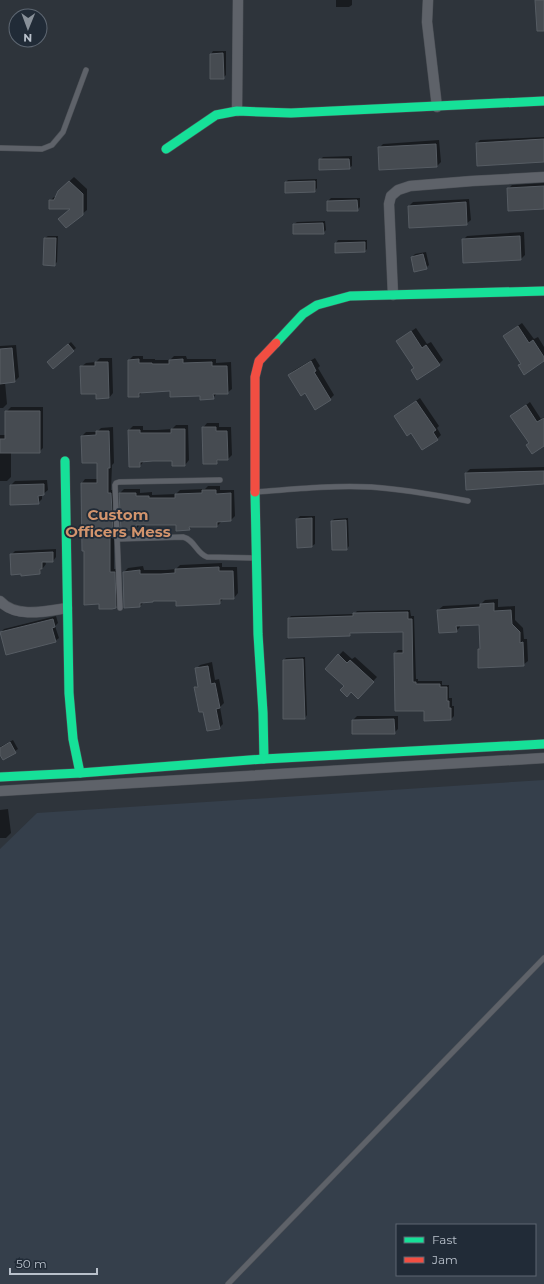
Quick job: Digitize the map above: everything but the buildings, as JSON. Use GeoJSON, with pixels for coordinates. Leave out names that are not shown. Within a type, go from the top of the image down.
{"type":"FeatureCollection","features":[{"type":"Feature","properties":{"kind":"street"},"geometry":{"type":"LineString","coordinates":[[237,111],[238,0]]}},
{"type":"Feature","properties":{"kind":"street"},"geometry":{"type":"LineString","coordinates":[[428,0],[427,22],[437,107]]}},
{"type":"Feature","properties":{"kind":"street"},"geometry":{"type":"LineString","coordinates":[[166,149],[216,116],[237,111],[291,113],[544,101]]}},
{"type":"Feature","properties":{"kind":"street"},"geometry":{"type":"LineString","coordinates":[[393,295],[389,204],[391,196],[398,190],[410,186],[544,177]]}},
{"type":"Feature","properties":{"kind":"street"},"geometry":{"type":"LineString","coordinates":[[264,759],[263,713],[258,634],[255,492],[255,377],[259,361],[302,314],[309,309],[329,301],[350,296],[544,291]]}},
{"type":"Feature","properties":{"kind":"street"},"geometry":{"type":"LineString","coordinates":[[65,461],[69,693],[73,738],[80,773]]}},
{"type":"Feature","properties":{"kind":"street"},"geometry":{"type":"LineString","coordinates":[[0,601],[11,610],[23,612],[68,608]]}},
{"type":"Feature","properties":{"kind":"street"},"geometry":{"type":"LineString","coordinates":[[0,777],[80,773],[264,759],[344,756],[544,744]]}},
{"type":"Feature","properties":{"kind":"street"},"geometry":{"type":"LineString","coordinates":[[0,791],[544,758]]}},
{"type":"Feature","properties":{"kind":"lane"},"geometry":{"type":"LineString","coordinates":[[0,148],[42,149],[52,145],[63,132],[86,70]]}},
{"type":"Feature","properties":{"kind":"lane"},"geometry":{"type":"LineString","coordinates":[[120,608],[116,483],[220,480]]}},
{"type":"Feature","properties":{"kind":"lane"},"geometry":{"type":"LineString","coordinates":[[255,492],[324,487],[372,487],[430,494],[468,501]]}},
{"type":"Feature","properties":{"kind":"lane"},"geometry":{"type":"LineString","coordinates":[[117,539],[183,537],[191,541],[196,550],[202,556],[256,558]]}},
{"type":"Feature","properties":{"kind":"lane"},"geometry":{"type":"LineString","coordinates":[[228,1284],[544,958]]}},
{"type":"Feature","properties":{"kind":"shaded area"},"geometry":{"type":"Polygon","coordinates":[[[544,780],[544,1284],[0,1284],[0,849],[37,813],[544,780]]]}},
{"type":"Feature","properties":{"kind":"traffic: fast"},"geometry":{"type":"LineString","coordinates":[[166,149],[216,115],[237,111],[291,113],[544,101]]}},
{"type":"Feature","properties":{"kind":"traffic: fast"},"geometry":{"type":"LineString","coordinates":[[276,343],[303,314],[317,305],[350,296],[544,291]]}},
{"type":"Feature","properties":{"kind":"traffic: fast"},"geometry":{"type":"LineString","coordinates":[[65,461],[69,693],[73,739],[80,773]]}},
{"type":"Feature","properties":{"kind":"traffic: fast"},"geometry":{"type":"LineString","coordinates":[[255,492],[258,634],[263,713],[264,759]]}},
{"type":"Feature","properties":{"kind":"traffic: fast"},"geometry":{"type":"LineString","coordinates":[[0,777],[80,773],[264,759],[544,744]]}},
{"type":"Feature","properties":{"kind":"traffic: jam"},"geometry":{"type":"LineString","coordinates":[[255,492],[255,377],[259,361],[276,343]]}},
{"type":"Feature","properties":{"kind":"district","name":"Custom Officers Mess"},"geometry":{"type":"Point","coordinates":[118,524]}}]}
